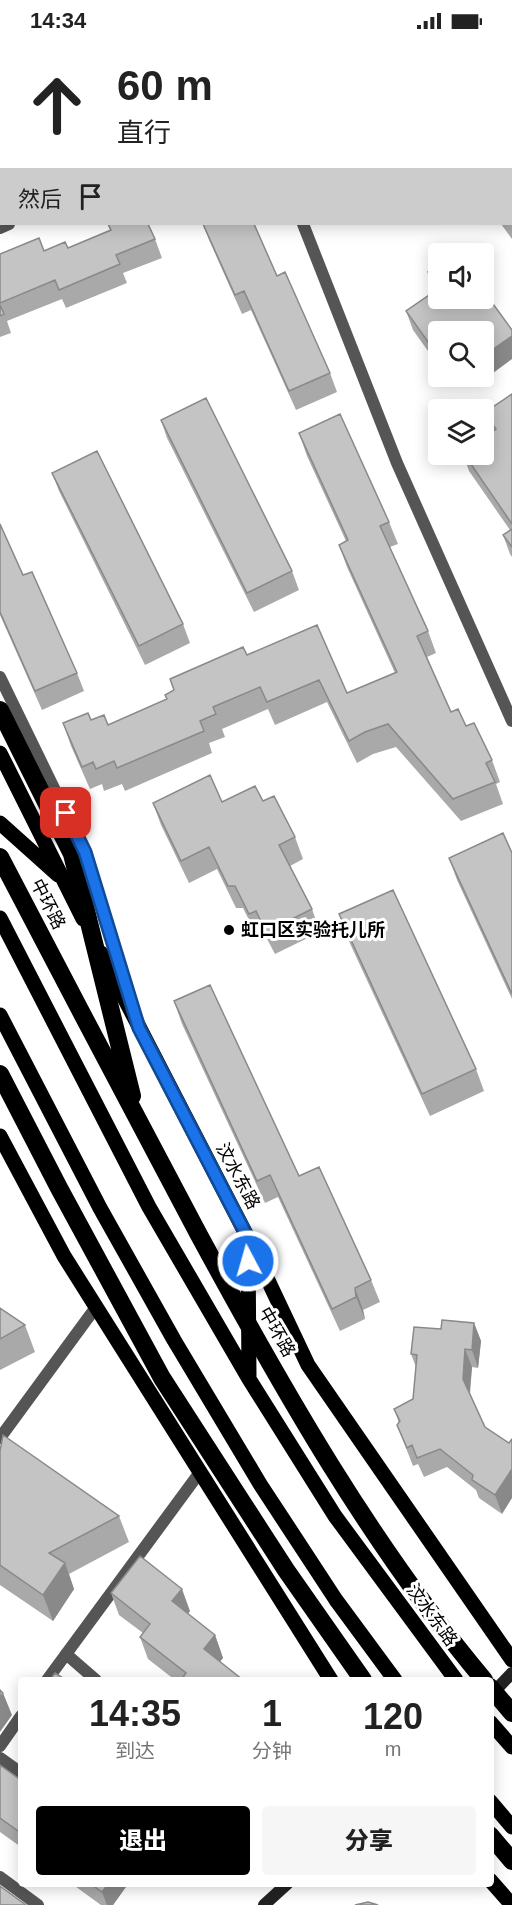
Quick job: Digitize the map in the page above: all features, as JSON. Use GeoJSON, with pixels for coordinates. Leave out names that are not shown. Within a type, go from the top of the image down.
{"type":"FeatureCollection","features":[{"type":"Feature","properties":{"kind":"highway"},"geometry":{"type":"LineString","coordinates":[[0,710],[72,854],[139,1124]]}},
{"type":"Feature","properties":{"kind":"highway","name":"中环路"},"geometry":{"type":"LineString","coordinates":[[0,856],[139,1124],[256,1340],[369,1526],[451,1640],[482,1677]]}},
{"type":"Feature","properties":{"kind":"highway"},"geometry":{"type":"LineString","coordinates":[[0,1074],[162,1378],[286,1570],[361,1677]]}},
{"type":"Feature","properties":{"kind":"highway"},"geometry":{"type":"LineString","coordinates":[[494,1692],[512,1713]]}},
{"type":"Feature","properties":{"kind":"highway"},"geometry":{"type":"LineString","coordinates":[[494,1840],[512,1861]]}},
{"type":"Feature","properties":{"kind":"main road","name":"汶水东路"},"geometry":{"type":"LineString","coordinates":[[0,753],[248,1238],[308,1365],[512,1659]]}},
{"type":"Feature","properties":{"kind":"main road"},"geometry":{"type":"LineString","coordinates":[[0,823],[64,881]]}},
{"type":"Feature","properties":{"kind":"main road","name":"汶水东路"},"geometry":{"type":"LineString","coordinates":[[0,918],[149,1207],[249,1379],[335,1516],[454,1677]]}},
{"type":"Feature","properties":{"kind":"main road"},"geometry":{"type":"LineString","coordinates":[[0,1015],[100,1208],[174,1340],[260,1484],[336,1600],[393,1677]]}},
{"type":"Feature","properties":{"kind":"main road"},"geometry":{"type":"LineString","coordinates":[[0,1136],[64,1256],[329,1677]]}},
{"type":"Feature","properties":{"kind":"main road"},"geometry":{"type":"LineString","coordinates":[[248,1238],[249,1379]]}},
{"type":"Feature","properties":{"kind":"main road"},"geometry":{"type":"LineString","coordinates":[[494,1692],[512,1673]]}},
{"type":"Feature","properties":{"kind":"main road"},"geometry":{"type":"LineString","coordinates":[[494,1727],[512,1747]]}},
{"type":"Feature","properties":{"kind":"main road"},"geometry":{"type":"LineString","coordinates":[[494,1806],[512,1827]]}},
{"type":"Feature","properties":{"kind":"main road"},"geometry":{"type":"LineString","coordinates":[[494,1885],[512,1905]]}},
{"type":"Feature","properties":{"kind":"main road"},"geometry":{"type":"LineString","coordinates":[[264,1905],[284,1887]]}},
{"type":"Feature","properties":{"kind":"street"},"geometry":{"type":"LineString","coordinates":[[303,225],[397,463],[512,721]]}},
{"type":"Feature","properties":{"kind":"street"},"geometry":{"type":"LineString","coordinates":[[0,677],[85,852],[139,1028]]}},
{"type":"Feature","properties":{"kind":"street"},"geometry":{"type":"LineString","coordinates":[[0,1438],[96,1307]]}},
{"type":"Feature","properties":{"kind":"street"},"geometry":{"type":"LineString","coordinates":[[49,1677],[200,1472]]}},
{"type":"Feature","properties":{"kind":"street"},"geometry":{"type":"LineString","coordinates":[[66,1654],[93,1677]]}},
{"type":"Feature","properties":{"kind":"street"},"geometry":{"type":"LineString","coordinates":[[0,1746],[18,1720]]}},
{"type":"Feature","properties":{"kind":"street"},"geometry":{"type":"LineString","coordinates":[[0,1758],[18,1771]]}},
{"type":"Feature","properties":{"kind":"street"},"geometry":{"type":"LineString","coordinates":[[0,1877],[38,1905]]}},
{"type":"Feature","properties":{"kind":"building"},"geometry":{"type":"Polygon","coordinates":[[[108,225],[148,225],[155,239],[116,255],[120,264],[59,290],[55,280],[0,303],[0,254],[39,238],[44,251],[65,242],[68,248],[111,230],[108,225]]]}},
{"type":"Feature","properties":{"kind":"building"},"geometry":{"type":"Polygon","coordinates":[[[203,225],[254,225],[277,276],[285,272],[330,373],[289,391],[244,291],[235,295],[203,225]]]}},
{"type":"Feature","properties":{"kind":"building"},"geometry":{"type":"Polygon","coordinates":[[[428,296],[428,309],[494,309],[494,305],[512,330],[512,336],[494,348],[494,321],[428,321],[428,342],[406,311],[428,296]]]}},
{"type":"Feature","properties":{"kind":"building"},"geometry":{"type":"Polygon","coordinates":[[[512,394],[512,524],[472,465],[494,465],[494,430],[496,429],[494,406],[512,394]]]}},
{"type":"Feature","properties":{"kind":"building"},"geometry":{"type":"Polygon","coordinates":[[[206,398],[292,571],[247,593],[161,420],[206,398]]]}},
{"type":"Feature","properties":{"kind":"building"},"geometry":{"type":"Polygon","coordinates":[[[340,414],[389,522],[380,526],[428,631],[417,636],[451,712],[458,709],[466,726],[474,723],[492,760],[486,763],[495,782],[453,799],[388,724],[365,732],[349,741],[319,680],[267,702],[260,687],[213,707],[216,714],[200,721],[204,731],[117,768],[114,761],[96,769],[93,762],[82,767],[63,723],[88,713],[91,720],[104,715],[108,725],[167,699],[165,695],[174,690],[170,679],[243,647],[247,655],[317,625],[347,693],[397,672],[339,545],[348,540],[299,433],[340,414]]]}},
{"type":"Feature","properties":{"kind":"building"},"geometry":{"type":"Polygon","coordinates":[[[97,451],[183,624],[139,646],[52,473],[97,451]]]}},
{"type":"Feature","properties":{"kind":"building"},"geometry":{"type":"Polygon","coordinates":[[[0,524],[23,575],[32,572],[77,673],[35,691],[0,612],[0,524]]]}},
{"type":"Feature","properties":{"kind":"building"},"geometry":{"type":"Polygon","coordinates":[[[512,529],[512,547],[503,535],[512,529]]]}},
{"type":"Feature","properties":{"kind":"building"},"geometry":{"type":"Polygon","coordinates":[[[210,775],[222,802],[255,786],[263,801],[274,796],[295,837],[279,845],[312,909],[266,932],[256,911],[249,914],[235,886],[228,886],[209,847],[181,861],[153,803],[210,775]]]}},
{"type":"Feature","properties":{"kind":"building"},"geometry":{"type":"Polygon","coordinates":[[[503,833],[512,853],[512,994],[449,858],[503,833]]]}},
{"type":"Feature","properties":{"kind":"building"},"geometry":{"type":"Polygon","coordinates":[[[393,890],[476,1069],[422,1094],[339,914],[393,890]]]}},
{"type":"Feature","properties":{"kind":"building"},"geometry":{"type":"Polygon","coordinates":[[[210,985],[299,1176],[319,1167],[371,1280],[355,1288],[356,1297],[332,1309],[270,1175],[257,1181],[174,1001],[210,985]]]}},
{"type":"Feature","properties":{"kind":"building"},"geometry":{"type":"Polygon","coordinates":[[[0,1308],[25,1325],[0,1339],[0,1308]]]}},
{"type":"Feature","properties":{"kind":"building"},"geometry":{"type":"Polygon","coordinates":[[[442,1320],[474,1323],[472,1350],[465,1349],[463,1379],[485,1427],[509,1443],[512,1439],[512,1469],[495,1495],[472,1480],[473,1475],[440,1449],[417,1458],[412,1445],[407,1448],[397,1425],[400,1421],[394,1409],[413,1399],[417,1355],[411,1354],[414,1327],[441,1329],[442,1320]]]}},
{"type":"Feature","properties":{"kind":"building"},"geometry":{"type":"Polygon","coordinates":[[[3,1435],[119,1516],[49,1553],[65,1563],[43,1595],[0,1565],[0,1451],[3,1435]]]}},
{"type":"Feature","properties":{"kind":"building"},"geometry":{"type":"Polygon","coordinates":[[[140,1556],[182,1589],[172,1601],[215,1635],[204,1649],[239,1677],[183,1677],[186,1673],[140,1637],[150,1624],[111,1593],[140,1556]]]}},
{"type":"Feature","properties":{"kind":"building"},"geometry":{"type":"Polygon","coordinates":[[[0,1765],[18,1778],[18,1831],[0,1818],[0,1765]]]}},
{"type":"Feature","properties":{"kind":"building"},"geometry":{"type":"Polygon","coordinates":[[[0,1886],[26,1905],[0,1905],[0,1886]]]}},
{"type":"Feature","properties":{"kind":"building"},"geometry":{"type":"Polygon","coordinates":[[[95,1887],[106,1887],[102,1892],[95,1887]]]}},
{"type":"Feature","properties":{"kind":"building"},"geometry":{"type":"Polygon","coordinates":[[[368,1902],[378,1905],[355,1905],[368,1902]]]}},
{"type":"Feature","properties":{"kind":"place","name":"虹口区实验托儿所"},"geometry":{"type":"Point","coordinates":[229,930]}},
{"type":"Feature","properties":{"kind":"route"},"geometry":{"type":"LineString","coordinates":[[66,813],[85,852],[139,1028],[248,1238],[248,1261]]}}]}
